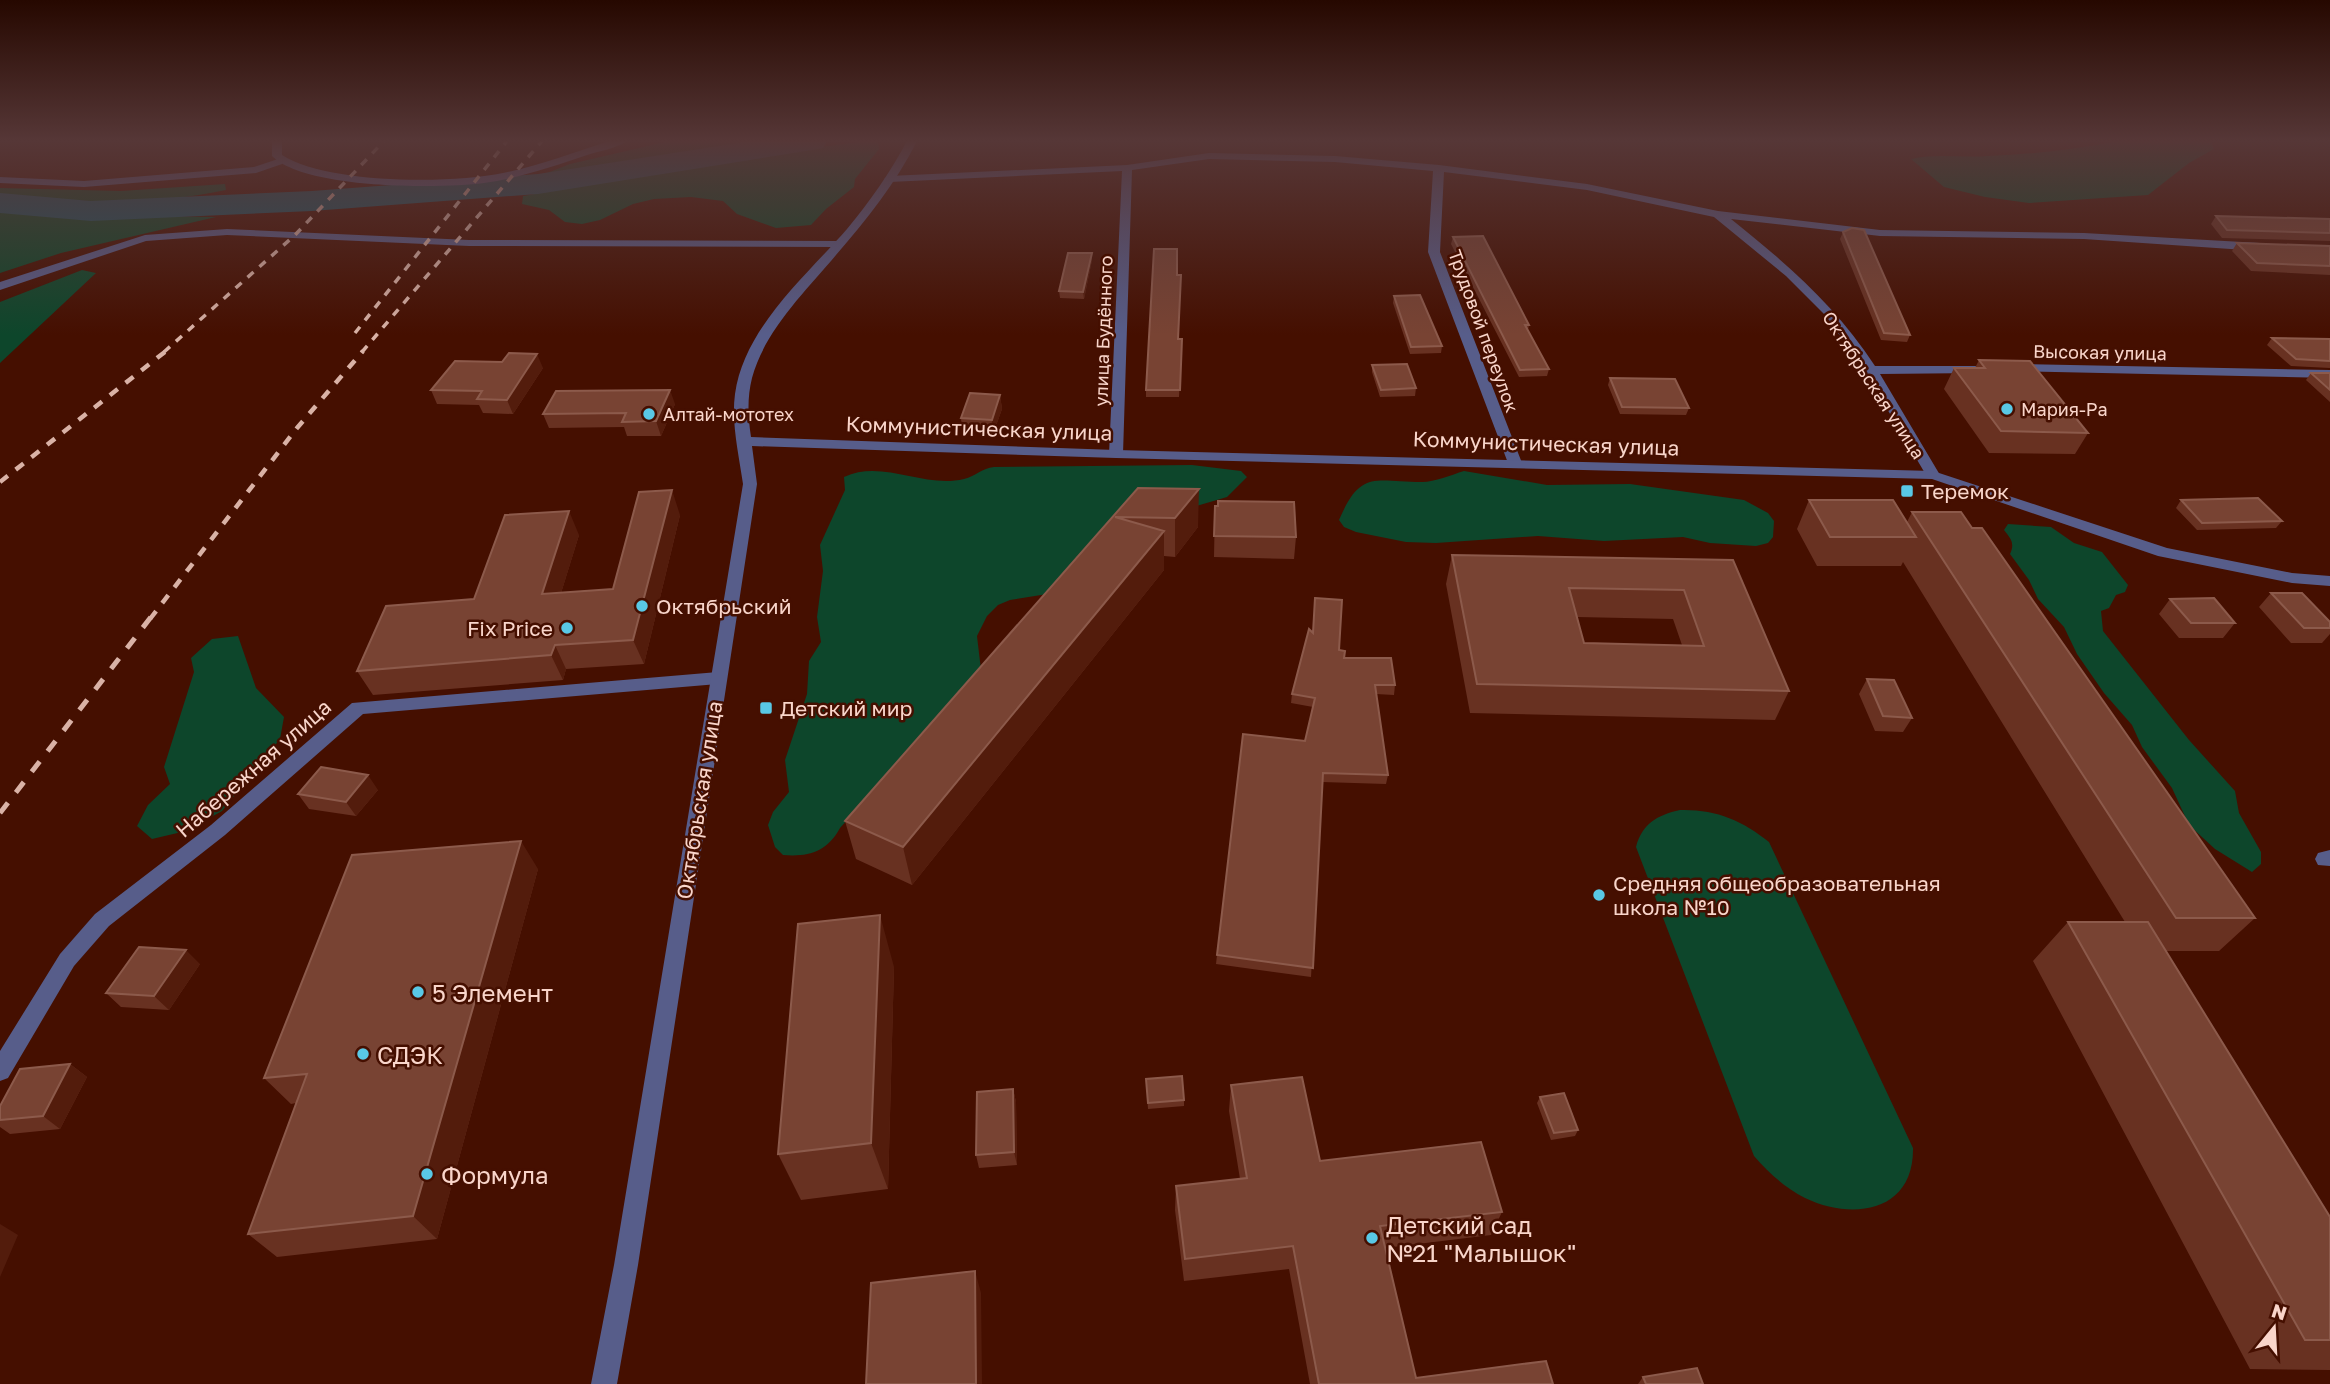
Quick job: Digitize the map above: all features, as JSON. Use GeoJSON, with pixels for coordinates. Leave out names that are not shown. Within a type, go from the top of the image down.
{"type":"FeatureCollection","features":[{"type":"Feature","properties":{"kind":"street"},"geometry":{"type":"LineString","coordinates":[[0,286],[145,239],[227,232],[469,243],[839,244],[868,206]]}},
{"type":"Feature","properties":{"kind":"street","name":"улица Будённого"},"geometry":{"type":"LineString","coordinates":[[1116,454],[1126,206]]}},
{"type":"Feature","properties":{"kind":"street","name":"Трудовой переулок"},"geometry":{"type":"LineString","coordinates":[[1437,206],[1434,252],[1515,463]]}},
{"type":"Feature","properties":{"kind":"street"},"geometry":{"type":"LineString","coordinates":[[1677,206],[1718,214],[1880,233],[2084,236],[2278,247]]}},
{"type":"Feature","properties":{"kind":"street","name":"Октябрьская улица"},"geometry":{"type":"LineString","coordinates":[[1718,214],[1801,284],[1824,307],[1869,370],[1933,475]]}},
{"type":"Feature","properties":{"kind":"street","name":"Октябрьская улица"},"geometry":{"type":"LineString","coordinates":[[604,1384],[626,1265],[750,484],[742,395],[751,358],[772,323],[839,244]]}},
{"type":"Feature","properties":{"kind":"street","name":"Высокая улица"},"geometry":{"type":"LineString","coordinates":[[1869,370],[2064,368],[2330,374]]}},
{"type":"Feature","properties":{"kind":"street","name":"Коммунистическая улица"},"geometry":{"type":"LineString","coordinates":[[745,440],[1116,454],[1933,475],[2164,552],[2292,578],[2330,581]]}},
{"type":"Feature","properties":{"kind":"street","name":"Набережная улица"},"geometry":{"type":"LineString","coordinates":[[0,1071],[67,960],[102,920],[218,831],[358,708],[719,678]]}},
{"type":"Feature","properties":{"kind":"green space"},"geometry":{"type":"Polygon","coordinates":[[[529,206],[630,206],[600,220],[582,224],[565,222],[549,210],[529,206]]]}},
{"type":"Feature","properties":{"kind":"green space"},"geometry":{"type":"Polygon","coordinates":[[[728,206],[830,206],[811,225],[776,228],[737,214],[728,206]]]}},
{"type":"Feature","properties":{"kind":"green space"},"geometry":{"type":"Polygon","coordinates":[[[0,212],[216,217],[61,253],[0,273],[0,212]]]}},
{"type":"Feature","properties":{"kind":"green space"},"geometry":{"type":"Polygon","coordinates":[[[82,270],[96,273],[0,363],[0,302],[82,270]]]}},
{"type":"Feature","properties":{"kind":"green space"},"geometry":{"type":"Polygon","coordinates":[[[1192,465],[1241,471],[1247,477],[1227,497],[1193,507],[1066,591],[1010,600],[998,605],[987,616],[977,636],[981,670],[829,843],[809,854],[801,855],[783,855],[775,847],[768,825],[773,812],[789,792],[785,760],[807,694],[809,661],[821,642],[817,617],[823,571],[820,545],[845,490],[844,477],[874,471],[949,481],[964,479],[994,467],[1192,465]]]}},
{"type":"Feature","properties":{"kind":"green space"},"geometry":{"type":"Polygon","coordinates":[[[1464,471],[1547,485],[1630,484],[1744,500],[1768,513],[1774,521],[1773,537],[1768,543],[1756,546],[1710,543],[1683,537],[1604,541],[1538,536],[1436,543],[1406,542],[1356,532],[1344,527],[1339,520],[1354,493],[1371,482],[1427,482],[1464,471]]]}},
{"type":"Feature","properties":{"kind":"green space"},"geometry":{"type":"Polygon","coordinates":[[[2008,524],[2051,527],[2074,543],[2102,552],[2128,585],[2125,592],[2116,595],[2109,608],[2101,611],[2103,631],[2189,740],[2235,791],[2239,813],[2261,852],[2261,864],[2252,872],[2215,849],[2189,825],[2172,788],[2142,747],[2132,725],[2104,693],[2077,654],[2064,627],[2038,599],[2029,580],[2010,554],[2011,541],[2004,530],[2008,524]]]}},
{"type":"Feature","properties":{"kind":"green space"},"geometry":{"type":"Polygon","coordinates":[[[238,636],[256,688],[284,717],[280,739],[222,811],[186,831],[152,839],[137,826],[148,805],[170,784],[164,767],[194,672],[191,658],[212,639],[238,636]]]}},
{"type":"Feature","properties":{"kind":"green space"},"geometry":{"type":"Polygon","coordinates":[[[1680,810],[1705,811],[1728,817],[1769,842],[1913,1148],[1911,1169],[1903,1186],[1892,1198],[1877,1206],[1842,1209],[1805,1198],[1777,1179],[1754,1156],[1636,847],[1646,827],[1664,815],[1680,810]]]}},
{"type":"Feature","properties":{"kind":"building"},"geometry":{"type":"Polygon","coordinates":[[[2216,216],[2330,219],[2330,233],[2227,230],[2216,216]]]}},
{"type":"Feature","properties":{"kind":"building"},"geometry":{"type":"Polygon","coordinates":[[[1852,228],[1864,230],[1910,335],[1884,333],[1843,232],[1852,228]]]}},
{"type":"Feature","properties":{"kind":"building"},"geometry":{"type":"Polygon","coordinates":[[[1483,236],[1549,369],[1520,370],[1453,237],[1483,236]]]}},
{"type":"Feature","properties":{"kind":"building"},"geometry":{"type":"Polygon","coordinates":[[[2237,243],[2330,246],[2330,266],[2257,263],[2237,243]]]}},
{"type":"Feature","properties":{"kind":"building"},"geometry":{"type":"Polygon","coordinates":[[[1154,249],[1177,249],[1177,275],[1181,275],[1178,339],[1182,339],[1180,390],[1146,390],[1154,249]]]}},
{"type":"Feature","properties":{"kind":"building"},"geometry":{"type":"Polygon","coordinates":[[[1068,253],[1092,253],[1083,292],[1059,291],[1068,253]]]}},
{"type":"Feature","properties":{"kind":"building"},"geometry":{"type":"Polygon","coordinates":[[[1420,295],[1442,346],[1411,347],[1394,296],[1420,295]]]}},
{"type":"Feature","properties":{"kind":"building"},"geometry":{"type":"Polygon","coordinates":[[[2272,338],[2330,339],[2330,361],[2296,359],[2272,338]]]}},
{"type":"Feature","properties":{"kind":"building"},"geometry":{"type":"Polygon","coordinates":[[[509,353],[537,354],[507,400],[477,399],[482,391],[431,390],[455,361],[502,362],[509,353]]]}},
{"type":"Feature","properties":{"kind":"building"},"geometry":{"type":"Polygon","coordinates":[[[1979,360],[2030,361],[2088,433],[2001,431],[1954,368],[1985,368],[1979,360]]]}},
{"type":"Feature","properties":{"kind":"building"},"geometry":{"type":"Polygon","coordinates":[[[1407,364],[1416,388],[1381,390],[1372,365],[1407,364]]]}},
{"type":"Feature","properties":{"kind":"building"},"geometry":{"type":"Polygon","coordinates":[[[2311,373],[2330,373],[2330,390],[2311,373]]]}},
{"type":"Feature","properties":{"kind":"building"},"geometry":{"type":"Polygon","coordinates":[[[1610,378],[1675,379],[1689,408],[1622,407],[1610,378]]]}},
{"type":"Feature","properties":{"kind":"building"},"geometry":{"type":"Polygon","coordinates":[[[670,390],[656,421],[622,422],[626,413],[543,414],[556,391],[670,390]]]}},
{"type":"Feature","properties":{"kind":"building"},"geometry":{"type":"Polygon","coordinates":[[[970,393],[1000,395],[992,420],[961,418],[970,393]]]}},
{"type":"Feature","properties":{"kind":"building"},"geometry":{"type":"Polygon","coordinates":[[[1138,488],[1199,489],[1175,518],[1115,517],[1164,531],[903,847],[845,821],[1138,488]]]}},
{"type":"Feature","properties":{"kind":"building"},"geometry":{"type":"Polygon","coordinates":[[[672,490],[633,640],[555,645],[551,655],[357,671],[386,606],[474,599],[505,515],[569,511],[542,594],[613,589],[639,492],[672,490]]]}},
{"type":"Feature","properties":{"kind":"building"},"geometry":{"type":"Polygon","coordinates":[[[2258,498],[2282,521],[2202,523],[2181,500],[2258,498]]]}},
{"type":"Feature","properties":{"kind":"building"},"geometry":{"type":"Polygon","coordinates":[[[1809,500],[1893,500],[1916,537],[1830,537],[1809,500]]]}},
{"type":"Feature","properties":{"kind":"building"},"geometry":{"type":"Polygon","coordinates":[[[1218,501],[1294,502],[1296,537],[1214,536],[1215,506],[1218,506],[1218,501]]]}},
{"type":"Feature","properties":{"kind":"building"},"geometry":{"type":"Polygon","coordinates":[[[1912,512],[1961,512],[1972,528],[1982,528],[2255,918],[2176,918],[1912,512]]]}},
{"type":"Feature","properties":{"kind":"building"},"geometry":{"type":"Polygon","coordinates":[[[1452,555],[1733,560],[1789,691],[1477,684],[1452,555]],[[1569,588],[1584,643],[1704,646],[1684,590],[1569,588]]]}},
{"type":"Feature","properties":{"kind":"building"},"geometry":{"type":"Polygon","coordinates":[[[2271,593],[2302,593],[2330,622],[2330,628],[2304,628],[2271,593]]]}},
{"type":"Feature","properties":{"kind":"building"},"geometry":{"type":"Polygon","coordinates":[[[1315,598],[1342,600],[1339,650],[1345,651],[1344,658],[1391,658],[1395,685],[1375,685],[1388,775],[1323,773],[1313,968],[1217,955],[1243,734],[1305,741],[1315,698],[1292,694],[1309,629],[1313,633],[1315,598]]]}},
{"type":"Feature","properties":{"kind":"building"},"geometry":{"type":"Polygon","coordinates":[[[2214,598],[2235,623],[2191,623],[2170,599],[2214,598]]]}},
{"type":"Feature","properties":{"kind":"building"},"geometry":{"type":"Polygon","coordinates":[[[1867,679],[1894,680],[1912,718],[1883,716],[1867,679]]]}},
{"type":"Feature","properties":{"kind":"building"},"geometry":{"type":"Polygon","coordinates":[[[321,767],[368,775],[346,802],[298,794],[321,767]]]}},
{"type":"Feature","properties":{"kind":"building","name":"5 Элемент"},"geometry":{"type":"Polygon","coordinates":[[[521,841],[413,1216],[248,1234],[307,1074],[264,1078],[352,855],[521,841]]]}},
{"type":"Feature","properties":{"kind":"building"},"geometry":{"type":"Polygon","coordinates":[[[880,915],[871,1143],[778,1154],[798,924],[880,915]]]}},
{"type":"Feature","properties":{"kind":"building"},"geometry":{"type":"Polygon","coordinates":[[[2068,922],[2148,922],[2330,1217],[2330,1340],[2305,1340],[2068,922]]]}},
{"type":"Feature","properties":{"kind":"building"},"geometry":{"type":"Polygon","coordinates":[[[139,947],[186,950],[154,996],[106,993],[139,947]]]}},
{"type":"Feature","properties":{"kind":"building"},"geometry":{"type":"Polygon","coordinates":[[[70,1064],[43,1116],[0,1120],[0,1106],[20,1069],[70,1064]]]}},
{"type":"Feature","properties":{"kind":"building"},"geometry":{"type":"Polygon","coordinates":[[[1182,1076],[1184,1100],[1148,1103],[1146,1079],[1182,1076]]]}},
{"type":"Feature","properties":{"kind":"building"},"geometry":{"type":"Polygon","coordinates":[[[1302,1077],[1320,1161],[1481,1142],[1502,1212],[1380,1226],[1416,1378],[1546,1361],[1553,1384],[1319,1384],[1293,1246],[1185,1259],[1176,1186],[1247,1178],[1231,1085],[1302,1077]]]}},
{"type":"Feature","properties":{"kind":"building"},"geometry":{"type":"Polygon","coordinates":[[[1013,1089],[1014,1152],[976,1155],[977,1092],[1013,1089]]]}},
{"type":"Feature","properties":{"kind":"building"},"geometry":{"type":"Polygon","coordinates":[[[1564,1093],[1578,1130],[1554,1133],[1540,1097],[1564,1093]]]}},
{"type":"Feature","properties":{"kind":"building"},"geometry":{"type":"Polygon","coordinates":[[[975,1271],[976,1384],[866,1384],[871,1283],[975,1271]]]}},
{"type":"Feature","properties":{"kind":"building"},"geometry":{"type":"Polygon","coordinates":[[[1697,1368],[1703,1384],[1646,1384],[1643,1377],[1697,1368]]]}},
{"type":"Feature","properties":{"kind":"waterway"},"geometry":{"type":"LineString","coordinates":[[29,206],[91,211],[211,206]]}},
{"type":"Feature","properties":{"kind":"railway"},"geometry":{"type":"LineString","coordinates":[[164,352],[295,235],[323,206]]}},
{"type":"Feature","properties":{"kind":"railway"},"geometry":{"type":"LineString","coordinates":[[355,333],[456,206]]}},
{"type":"Feature","properties":{"kind":"railway"},"geometry":{"type":"LineString","coordinates":[[362,352],[487,206]]}},
{"type":"Feature","properties":{"kind":"railway"},"geometry":{"type":"LineString","coordinates":[[0,482],[166,351]]}},
{"type":"Feature","properties":{"kind":"railway"},"geometry":{"type":"LineString","coordinates":[[150,619],[297,428],[363,351]]}},
{"type":"Feature","properties":{"kind":"railway"},"geometry":{"type":"LineString","coordinates":[[0,813],[151,617]]}},
{"type":"Feature","properties":{"kind":"place","name":"Мария-Ра"},"geometry":{"type":"Point","coordinates":[2007,409]}},
{"type":"Feature","properties":{"kind":"place","name":"Алтай-мототех"},"geometry":{"type":"Point","coordinates":[649,414]}},
{"type":"Feature","properties":{"kind":"place","name":"Теремок"},"geometry":{"type":"Point","coordinates":[1907,491]}},
{"type":"Feature","properties":{"kind":"place","name":"Октябрьский"},"geometry":{"type":"Point","coordinates":[642,606]}},
{"type":"Feature","properties":{"kind":"place","name":"Fix Price"},"geometry":{"type":"Point","coordinates":[567,628]}},
{"type":"Feature","properties":{"kind":"place","name":"Детский мир"},"geometry":{"type":"Point","coordinates":[766,708]}},
{"type":"Feature","properties":{"kind":"place","name":"Средняя общеобразовательная школа №10"},"geometry":{"type":"Point","coordinates":[1599,895]}},
{"type":"Feature","properties":{"kind":"place","name":"5 Элемент"},"geometry":{"type":"Point","coordinates":[418,992]}},
{"type":"Feature","properties":{"kind":"place","name":"СДЭК"},"geometry":{"type":"Point","coordinates":[363,1054]}},
{"type":"Feature","properties":{"kind":"place","name":"Формула"},"geometry":{"type":"Point","coordinates":[427,1174]}},
{"type":"Feature","properties":{"kind":"place","name":"Детский сад №21 \"Малышок\""},"geometry":{"type":"Point","coordinates":[1372,1238]}}]}
